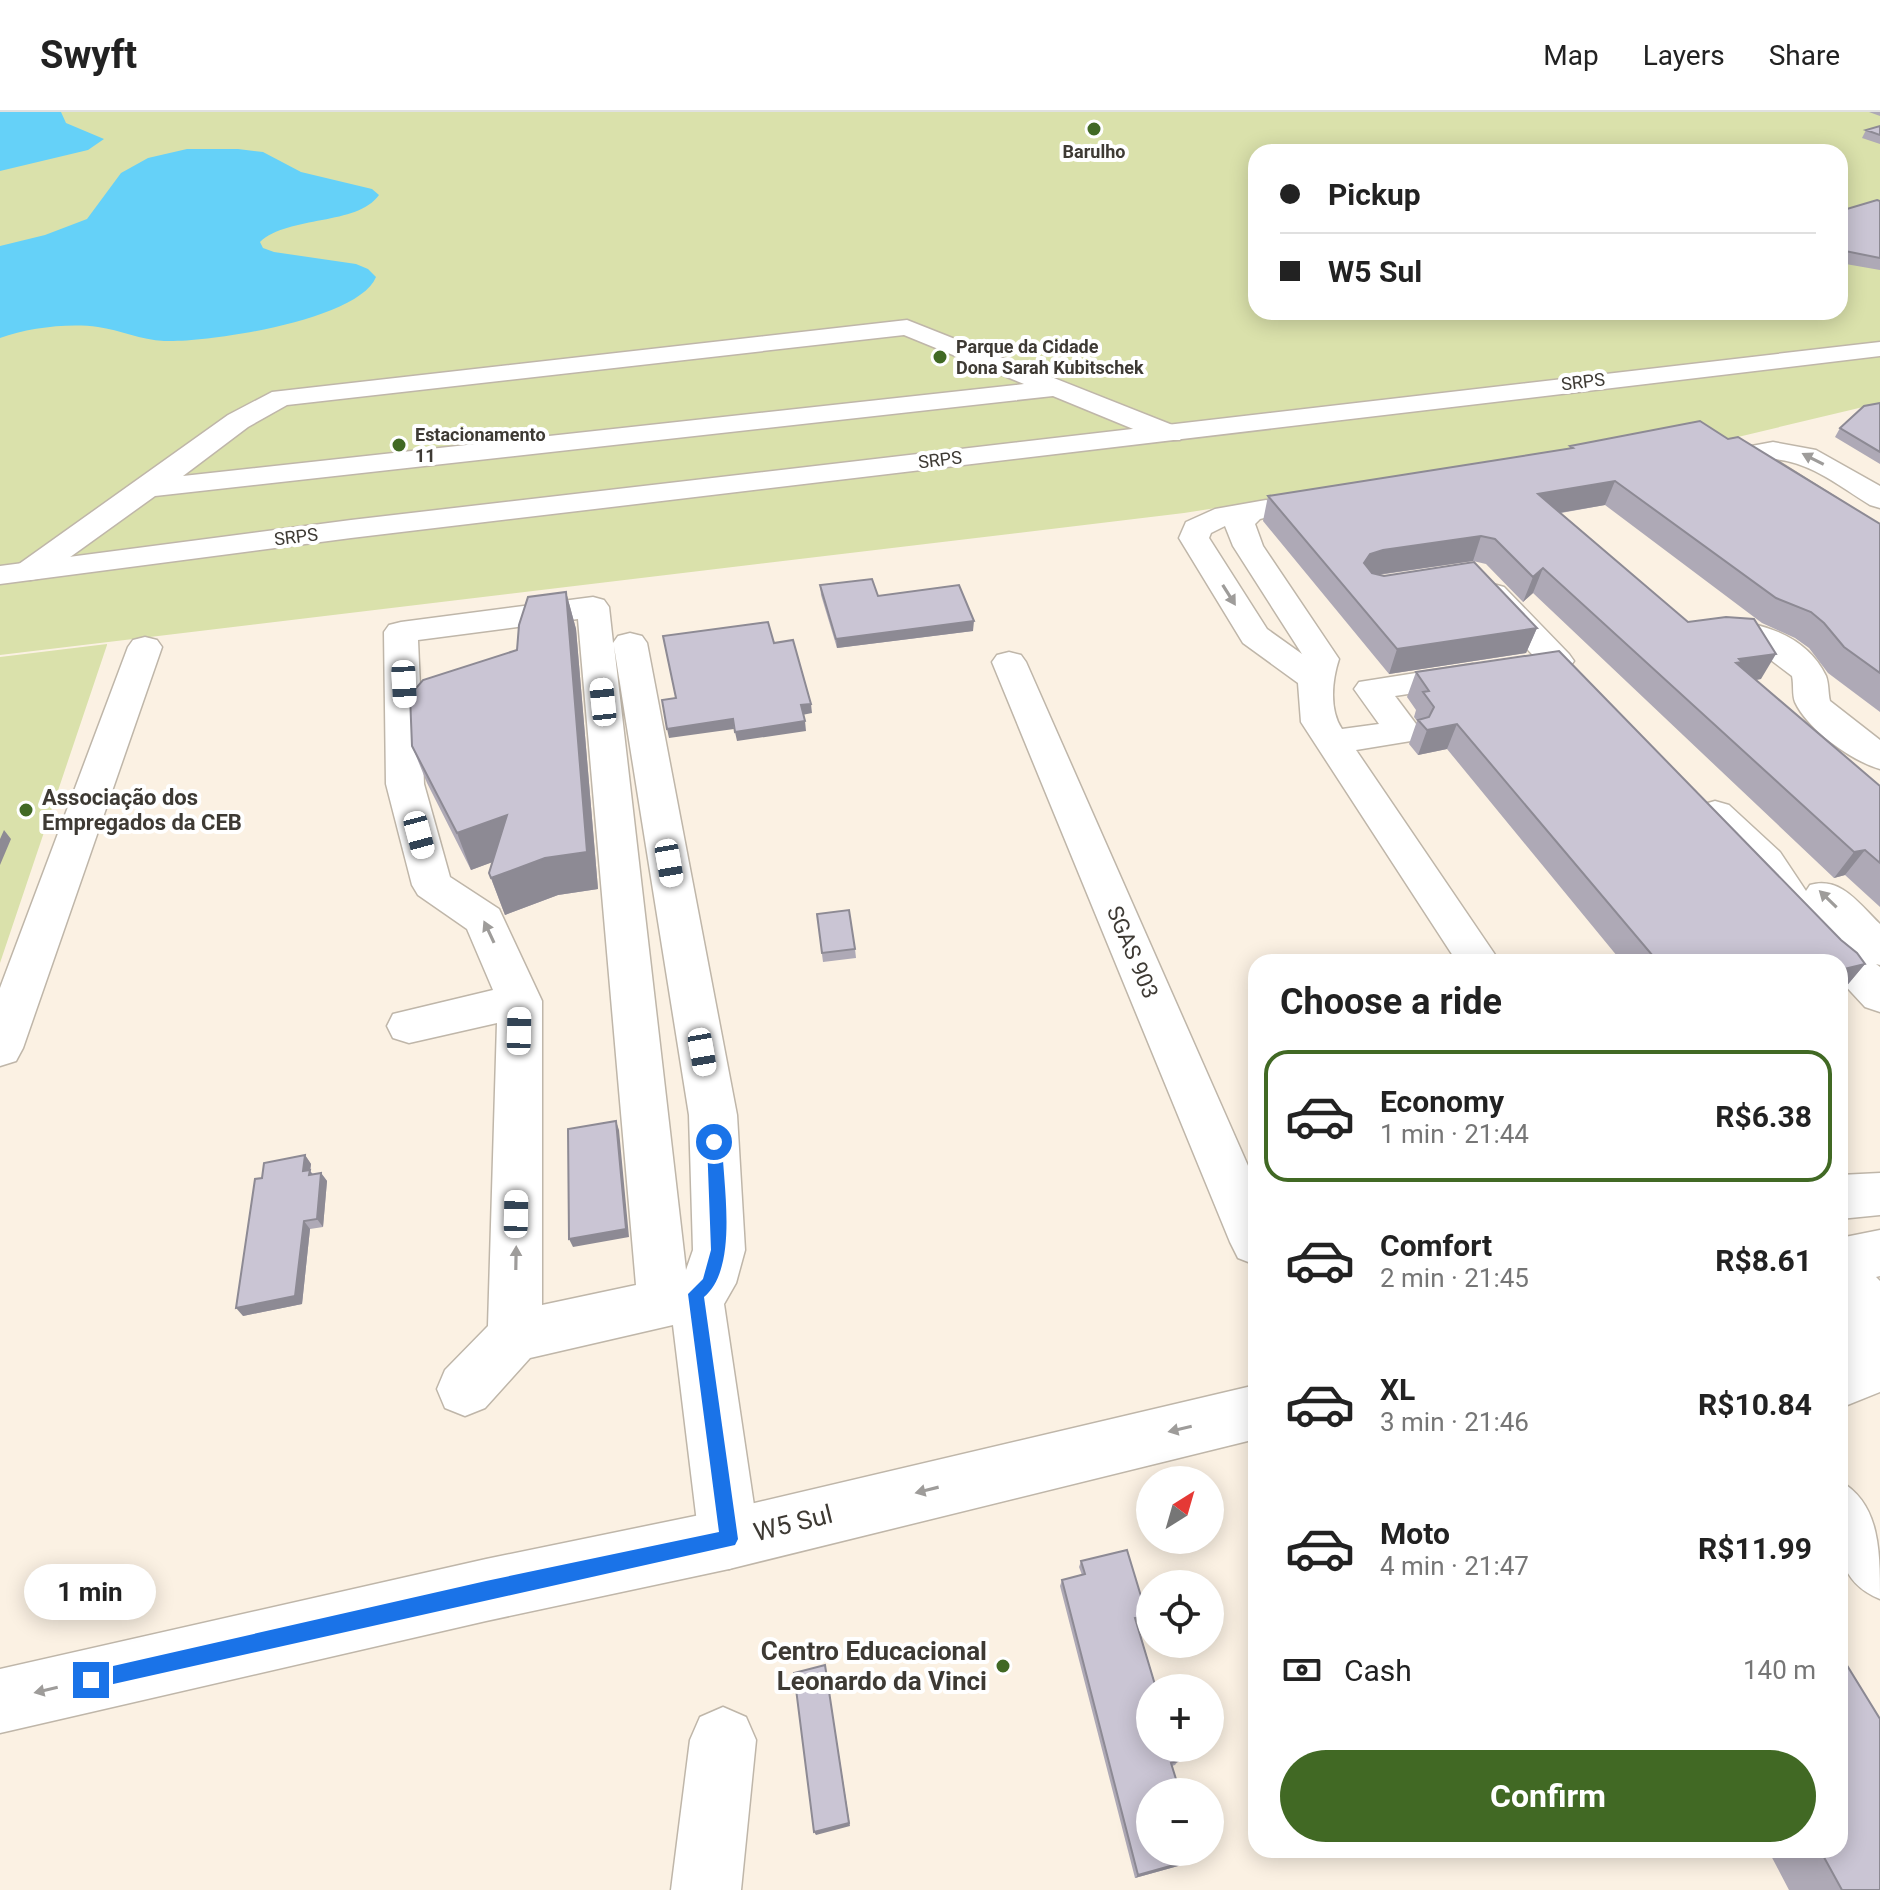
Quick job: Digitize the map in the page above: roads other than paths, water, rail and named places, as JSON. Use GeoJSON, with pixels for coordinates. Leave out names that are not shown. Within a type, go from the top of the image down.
{"type":"FeatureCollection","features":[{"type":"Feature","properties":{"kind":"main road"},"geometry":{"type":"LineString","coordinates":[[15,573],[147,489],[231,426],[281,398],[907,327],[1170,434]]}},
{"type":"Feature","properties":{"kind":"main road","name":"SRPS"},"geometry":{"type":"LineString","coordinates":[[15,573],[383,526],[1880,349]]}},
{"type":"Feature","properties":{"kind":"main road"},"geometry":{"type":"LineString","coordinates":[[147,489],[1055,388]]}},
{"type":"Feature","properties":{"kind":"main road"},"geometry":{"type":"LineString","coordinates":[[1880,499],[1802,454],[1787,450],[1756,453],[1756,460],[1777,476],[1880,539]]}},
{"type":"Feature","properties":{"kind":"main road"},"geometry":{"type":"LineString","coordinates":[[1295,505],[1225,515],[1202,524],[1195,533],[1196,543],[1255,636],[1316,692],[1567,671],[1473,573]]}},
{"type":"Feature","properties":{"kind":"main road"},"geometry":{"type":"LineString","coordinates":[[1250,512],[1239,522],[1248,546],[1322,659],[1316,692],[1319,722],[1474,954]]}},
{"type":"Feature","properties":{"kind":"main road"},"geometry":{"type":"LineString","coordinates":[[1196,543],[1207,536],[1221,535],[1248,546]]}},
{"type":"Feature","properties":{"kind":"main road"},"geometry":{"type":"LineString","coordinates":[[515,1336],[520,1001],[484,920],[432,885],[405,784],[401,632],[593,607],[680,1299],[729,1539]]}},
{"type":"Feature","properties":{"kind":"main road"},"geometry":{"type":"LineString","coordinates":[[1716,632],[1739,631],[1760,635],[1782,650],[1804,669],[1810,679],[1809,694],[1816,707],[1880,757]]}},
{"type":"Feature","properties":{"kind":"main road"},"geometry":{"type":"LineString","coordinates":[[465,1389],[515,1336],[680,1299],[710,1283],[719,1250],[713,1115],[630,643]]}},
{"type":"Feature","properties":{"kind":"main road"},"geometry":{"type":"LineString","coordinates":[[0,1048],[145,647]]}},
{"type":"Feature","properties":{"kind":"main road","name":"SGAS 903"},"geometry":{"type":"LineString","coordinates":[[1009,662],[1248,1223]]}},
{"type":"Feature","properties":{"kind":"main road"},"geometry":{"type":"LineString","coordinates":[[1335,744],[1404,732],[1371,689]]}},
{"type":"Feature","properties":{"kind":"main road"},"geometry":{"type":"LineString","coordinates":[[1335,744],[1356,761],[1487,954]]}},
{"type":"Feature","properties":{"kind":"main road"},"geometry":{"type":"LineString","coordinates":[[1693,791],[1766,862],[1785,895],[1841,954]]}},
{"type":"Feature","properties":{"kind":"main road"},"geometry":{"type":"LineString","coordinates":[[1766,862],[1816,888],[1880,949]]}},
{"type":"Feature","properties":{"kind":"main road"},"geometry":{"type":"LineString","coordinates":[[1848,961],[1880,995]]}},
{"type":"Feature","properties":{"kind":"main road"},"geometry":{"type":"LineString","coordinates":[[409,1026],[520,1001]]}},
{"type":"Feature","properties":{"kind":"main road"},"geometry":{"type":"LineString","coordinates":[[1848,1196],[1880,1194]]}},
{"type":"Feature","properties":{"kind":"main road"},"geometry":{"type":"LineString","coordinates":[[1848,1259],[1880,1253]]}},
{"type":"Feature","properties":{"kind":"main road"},"geometry":{"type":"LineString","coordinates":[[1848,1284],[1872,1314],[1876,1340],[1862,1381]]}},
{"type":"Feature","properties":{"kind":"main road","name":"W5 Sul"},"geometry":{"type":"LineString","coordinates":[[0,1701],[486,1590],[729,1539],[1248,1414]]}},
{"type":"Feature","properties":{"kind":"main road"},"geometry":{"type":"LineString","coordinates":[[1848,1523],[1880,1569]]}},
{"type":"Feature","properties":{"kind":"main road"},"geometry":{"type":"LineString","coordinates":[[706,1890],[723,1740]]}},
{"type":"Feature","properties":{"kind":"water"},"geometry":{"type":"Polygon","coordinates":[[[0,112],[61,112],[66,123],[104,139],[88,150],[0,171],[0,112]]]}},
{"type":"Feature","properties":{"kind":"water"},"geometry":{"type":"Polygon","coordinates":[[[187,149],[263,152],[301,172],[372,189],[379,195],[355,212],[288,228],[260,242],[263,248],[274,252],[356,264],[376,277],[364,292],[342,305],[313,317],[246,333],[164,341],[98,327],[61,326],[0,338],[0,246],[45,235],[87,219],[121,173],[148,158],[187,149]]]}},
{"type":"Feature","properties":{"kind":"place","name":"Barulho"},"geometry":{"type":"Point","coordinates":[1094,129]}},
{"type":"Feature","properties":{"kind":"place","name":"Parque da Cidade Dona Sarah Kubitschek"},"geometry":{"type":"Point","coordinates":[940,357]}},
{"type":"Feature","properties":{"kind":"place","name":"Estacionamento 11"},"geometry":{"type":"Point","coordinates":[399,445]}},
{"type":"Feature","properties":{"kind":"place","name":"Associação dos Empregados da CEB"},"geometry":{"type":"Point","coordinates":[26,810]}},
{"type":"Feature","properties":{"kind":"place","name":"Centro Educacional Leonardo da Vinci"},"geometry":{"type":"Point","coordinates":[1003,1666]}}]}
